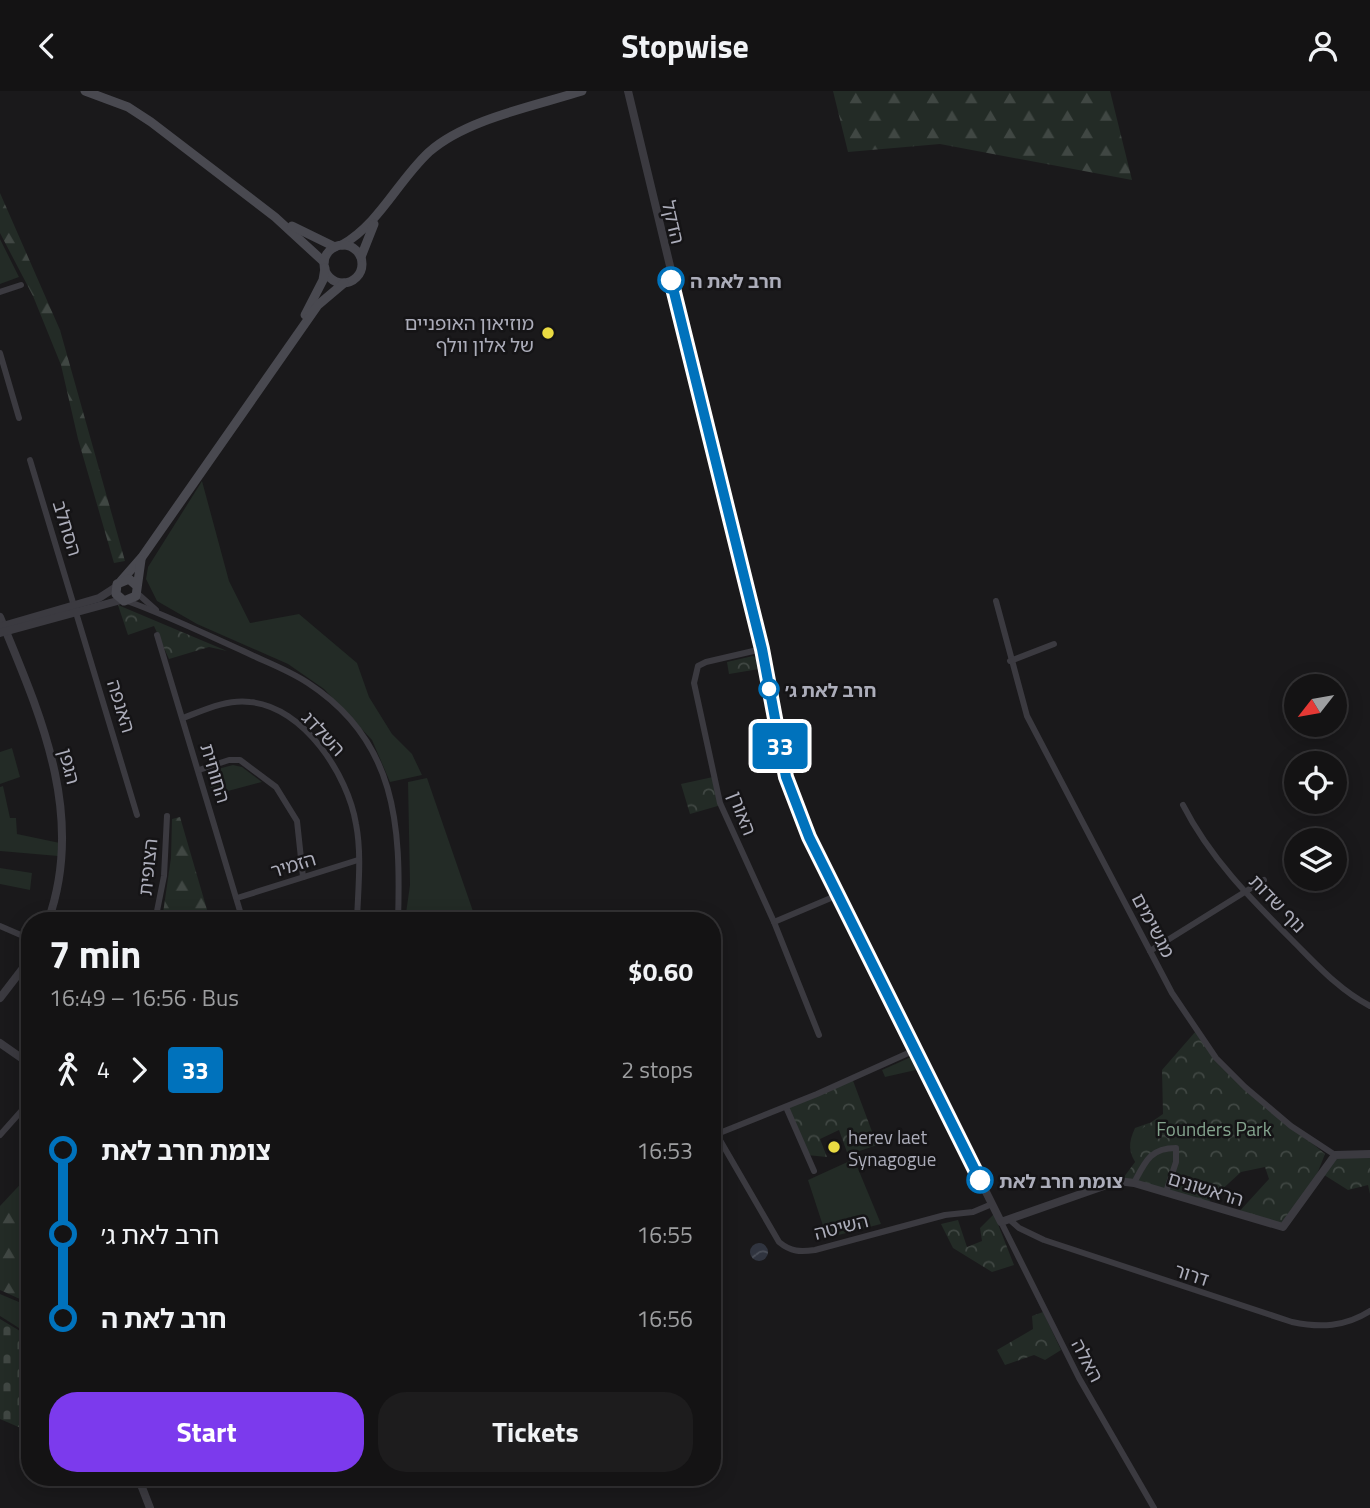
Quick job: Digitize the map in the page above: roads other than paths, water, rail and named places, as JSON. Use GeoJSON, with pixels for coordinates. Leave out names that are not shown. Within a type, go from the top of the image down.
{"type":"FeatureCollection","features":[{"type":"Feature","properties":{"kind":"main road"},"geometry":{"type":"LineString","coordinates":[[85,91],[128,107],[275,217],[324,265],[332,279],[344,283]]}},
{"type":"Feature","properties":{"kind":"main road"},"geometry":{"type":"LineString","coordinates":[[118,584],[142,557],[323,299],[359,275],[361,257],[378,216],[415,167],[441,142],[477,125],[582,91]]}},
{"type":"Feature","properties":{"kind":"main road"},"geometry":{"type":"LineString","coordinates":[[293,339],[320,286],[324,265],[339,246],[378,216]]}},
{"type":"Feature","properties":{"kind":"main road"},"geometry":{"type":"LineString","coordinates":[[275,217],[339,246],[353,248],[361,257]]}},
{"type":"Feature","properties":{"kind":"main road"},"geometry":{"type":"LineString","coordinates":[[118,584],[124,600],[137,590],[142,557]]}},
{"type":"Feature","properties":{"kind":"main road"},"geometry":{"type":"LineString","coordinates":[[118,584],[129,579],[137,590]]}},
{"type":"Feature","properties":{"kind":"street","name":"הדקל"},"geometry":{"type":"LineString","coordinates":[[628,91],[762,649],[786,777],[800,819],[992,1204],[1006,1221]]}},
{"type":"Feature","properties":{"kind":"street"},"geometry":{"type":"LineString","coordinates":[[0,292],[21,285]]}},
{"type":"Feature","properties":{"kind":"street"},"geometry":{"type":"LineString","coordinates":[[0,353],[19,418]]}},
{"type":"Feature","properties":{"kind":"street","name":"הסחלב"},"geometry":{"type":"LineString","coordinates":[[30,460],[77,608]]}},
{"type":"Feature","properties":{"kind":"street"},"geometry":{"type":"LineString","coordinates":[[77,608],[106,595],[118,584]]}},
{"type":"Feature","properties":{"kind":"street"},"geometry":{"type":"LineString","coordinates":[[137,590],[164,615]]}},
{"type":"Feature","properties":{"kind":"street"},"geometry":{"type":"LineString","coordinates":[[2,627],[77,608],[124,600],[164,615],[307,682],[338,708],[358,731],[377,760],[394,806],[399,844],[398,912]]}},
{"type":"Feature","properties":{"kind":"street","name":"מגשימים"},"geometry":{"type":"LineString","coordinates":[[996,601],[1020,698],[1032,729],[1172,993],[1216,1058],[1291,1126],[1335,1156]]}},
{"type":"Feature","properties":{"kind":"street","name":"האנפה"},"geometry":{"type":"LineString","coordinates":[[77,608],[137,815]]}},
{"type":"Feature","properties":{"kind":"street","name":"הגפן"},"geometry":{"type":"LineString","coordinates":[[2,627],[54,762],[63,807],[63,857],[50,912]]}},
{"type":"Feature","properties":{"kind":"street","name":"החוחית"},"geometry":{"type":"LineString","coordinates":[[157,635],[241,912]]}},
{"type":"Feature","properties":{"kind":"street"},"geometry":{"type":"LineString","coordinates":[[1010,661],[1054,644]]}},
{"type":"Feature","properties":{"kind":"street","name":"האורן"},"geometry":{"type":"LineString","coordinates":[[762,649],[698,666],[694,683],[720,803],[774,922]]}},
{"type":"Feature","properties":{"kind":"street","name":"השלדג"},"geometry":{"type":"LineString","coordinates":[[183,718],[228,703],[252,702],[275,709],[297,724],[328,756],[344,783],[356,825],[356,912]]}},
{"type":"Feature","properties":{"kind":"street"},"geometry":{"type":"LineString","coordinates":[[199,770],[229,760],[240,760],[276,787],[297,821],[302,845],[303,877]]}},
{"type":"Feature","properties":{"kind":"street","name":"נוף שדות"},"geometry":{"type":"LineString","coordinates":[[1183,805],[1208,846],[1244,892],[1329,978],[1370,1006]]}},
{"type":"Feature","properties":{"kind":"street","name":"הצופית"},"geometry":{"type":"LineString","coordinates":[[157,912],[164,876],[167,816]]}},
{"type":"Feature","properties":{"kind":"street","name":"הזמיר"},"geometry":{"type":"LineString","coordinates":[[237,898],[358,860]]}},
{"type":"Feature","properties":{"kind":"street"},"geometry":{"type":"LineString","coordinates":[[1150,951],[1264,880]]}},
{"type":"Feature","properties":{"kind":"street"},"geometry":{"type":"LineString","coordinates":[[819,1035],[774,922],[838,895]]}},
{"type":"Feature","properties":{"kind":"street"},"geometry":{"type":"LineString","coordinates":[[0,926],[21,935]]}},
{"type":"Feature","properties":{"kind":"street"},"geometry":{"type":"LineString","coordinates":[[0,998],[21,971]]}},
{"type":"Feature","properties":{"kind":"street"},"geometry":{"type":"LineString","coordinates":[[0,1043],[21,1058]]}},
{"type":"Feature","properties":{"kind":"street"},"geometry":{"type":"LineString","coordinates":[[721,1134],[915,1049]]}},
{"type":"Feature","properties":{"kind":"street"},"geometry":{"type":"LineString","coordinates":[[786,1107],[814,1171]]}},
{"type":"Feature","properties":{"kind":"street"},"geometry":{"type":"LineString","coordinates":[[0,1135],[21,1111]]}},
{"type":"Feature","properties":{"kind":"street","name":"השיטה"},"geometry":{"type":"LineString","coordinates":[[721,1146],[779,1242],[788,1249],[799,1252],[945,1215],[972,1212],[992,1204]]}},
{"type":"Feature","properties":{"kind":"street"},"geometry":{"type":"LineString","coordinates":[[1134,1183],[1150,1154],[1162,1148],[1176,1148],[1176,1162],[1166,1192]]}},
{"type":"Feature","properties":{"kind":"street"},"geometry":{"type":"LineString","coordinates":[[1335,1156],[1370,1154]]}},
{"type":"Feature","properties":{"kind":"street","name":"הראשונים"},"geometry":{"type":"LineString","coordinates":[[1006,1221],[1118,1181],[1134,1183],[1283,1227],[1335,1156]]}},
{"type":"Feature","properties":{"kind":"street","name":"דרור"},"geometry":{"type":"LineString","coordinates":[[1006,1221],[1055,1244],[1292,1322],[1316,1327],[1344,1324],[1370,1311]]}},
{"type":"Feature","properties":{"kind":"street","name":"האלה"},"geometry":{"type":"LineString","coordinates":[[1006,1221],[1079,1378],[1154,1508]]}},
{"type":"Feature","properties":{"kind":"street"},"geometry":{"type":"LineString","coordinates":[[141,1486],[150,1508]]}},
{"type":"Feature","properties":{"kind":"water"},"geometry":{"type":"Polygon","coordinates":[[[759,1243],[765,1246],[768,1252],[765,1258],[759,1261],[753,1258],[750,1252],[753,1246],[759,1243]]]}},
{"type":"Feature","properties":{"kind":"place","name":"חרב לאת ה"},"geometry":{"type":"Point","coordinates":[671,280]}},
{"type":"Feature","properties":{"kind":"place","name":"מוזיאון האופניים של אלון וולף"},"geometry":{"type":"Point","coordinates":[548,333]}},
{"type":"Feature","properties":{"kind":"place","name":"חרב לאת ג׳"},"geometry":{"type":"Point","coordinates":[769,689]}},
{"type":"Feature","properties":{"kind":"place","name":"herev laet Synagogue"},"geometry":{"type":"Point","coordinates":[834,1147]}},
{"type":"Feature","properties":{"kind":"place","name":"צומת חרב לאת"},"geometry":{"type":"Point","coordinates":[980,1180]}},
{"type":"Feature","properties":{"kind":"park label","name":"Founders Park"},"geometry":{"type":"Point","coordinates":[1214,1128]}}]}
